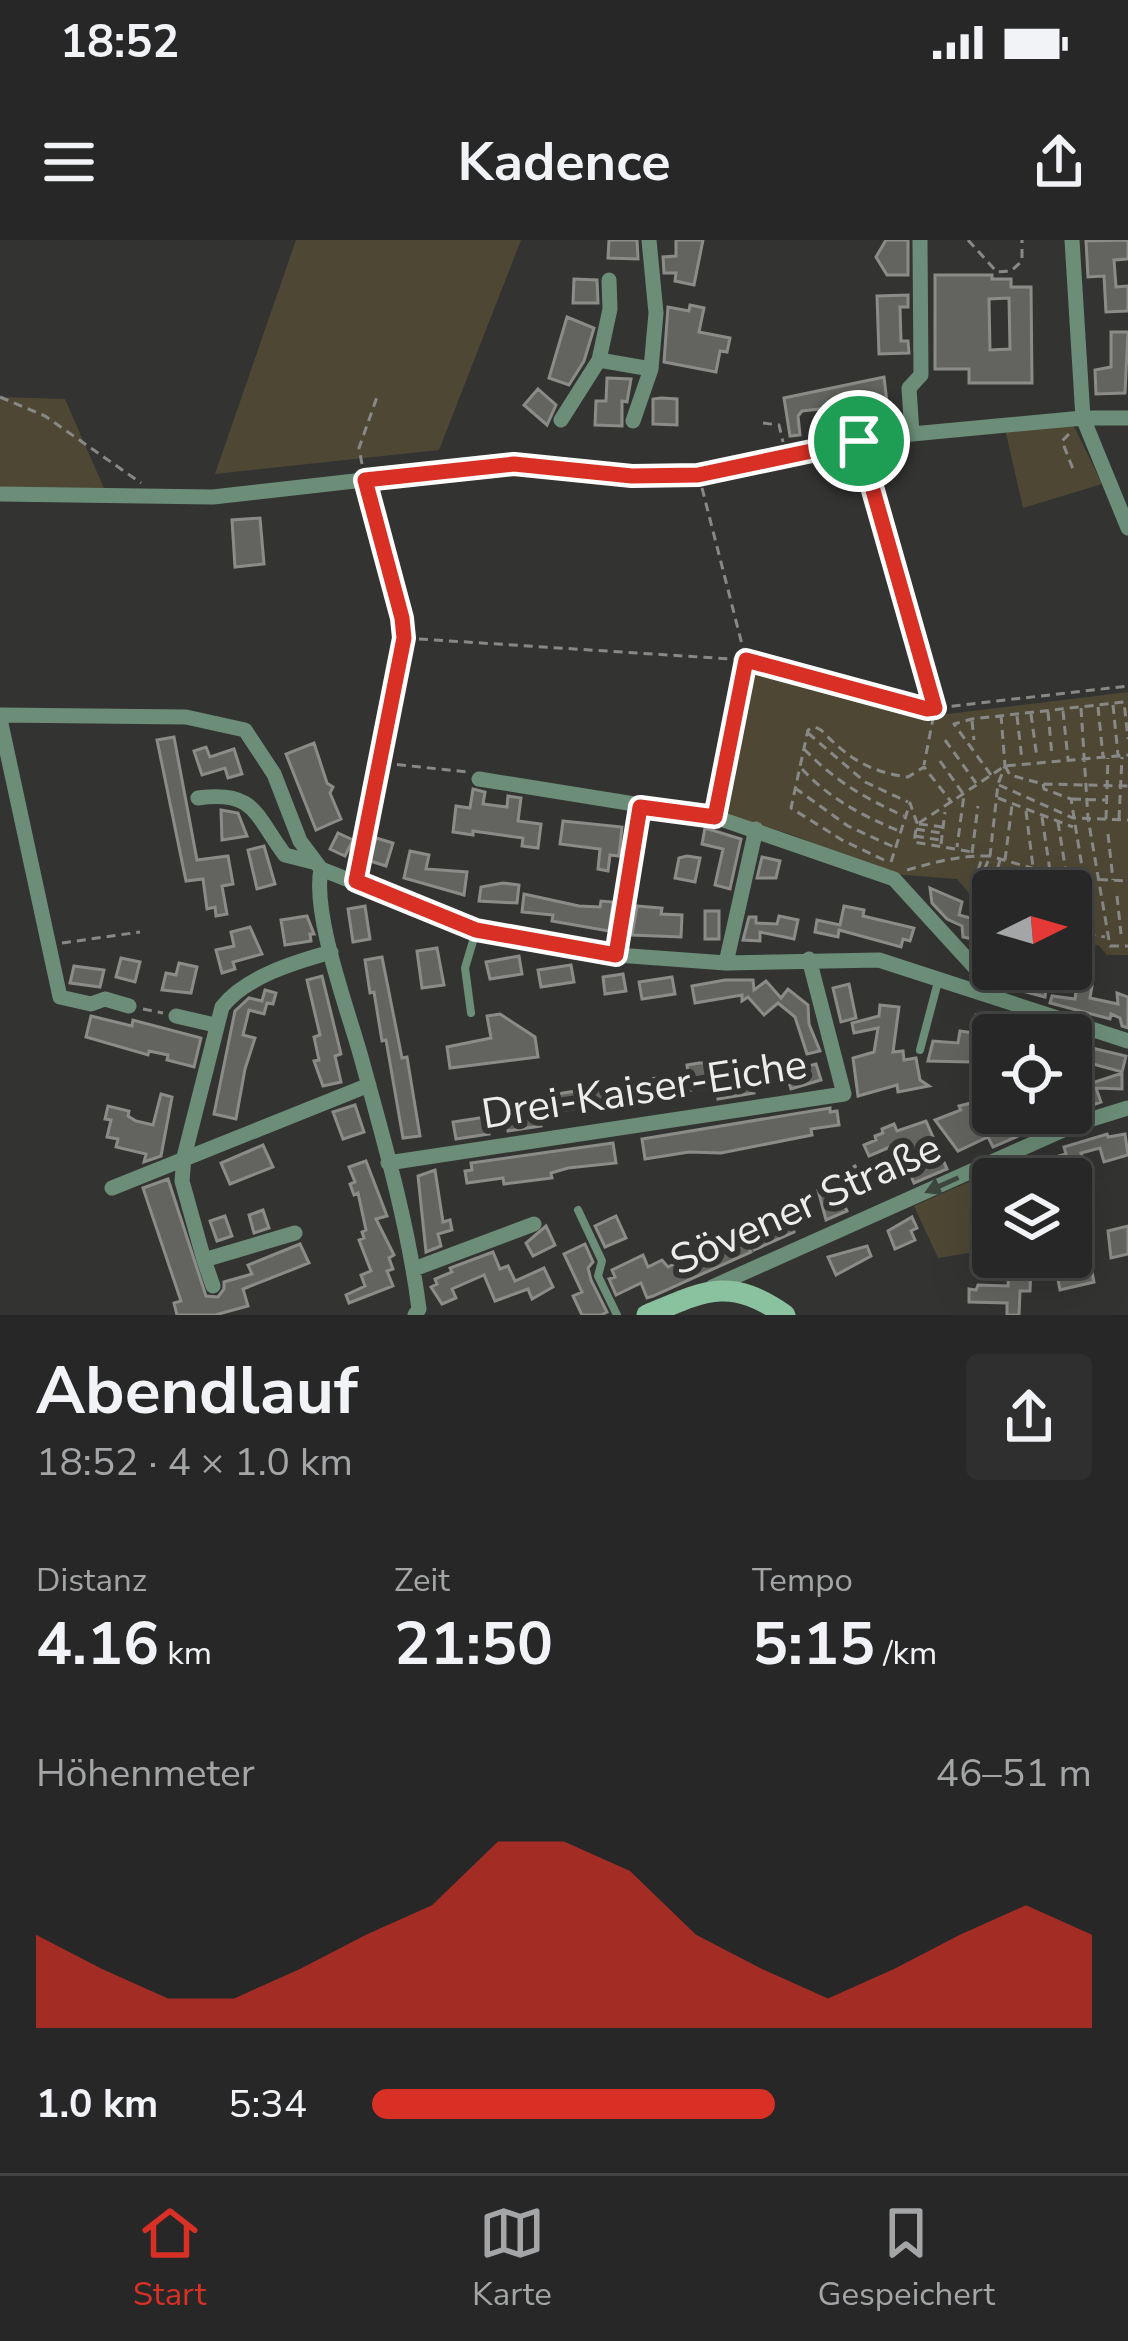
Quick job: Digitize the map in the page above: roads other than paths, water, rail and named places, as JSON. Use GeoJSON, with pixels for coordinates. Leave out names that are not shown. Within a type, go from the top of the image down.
{"type":"FeatureCollection","features":[{"type":"Feature","properties":{"kind":"main road","name":"Sövener Straße"},"geometry":{"type":"LineString","coordinates":[[647,1315],[708,1289]]}},
{"type":"Feature","properties":{"kind":"main road"},"geometry":{"type":"LineString","coordinates":[[708,1289],[758,1297],[785,1315]]}},
{"type":"Feature","properties":{"kind":"street"},"geometry":{"type":"LineString","coordinates":[[633,421],[651,369],[656,313],[649,240]]}},
{"type":"Feature","properties":{"kind":"street"},"geometry":{"type":"LineString","coordinates":[[912,434],[909,388],[921,375],[920,240]]}},
{"type":"Feature","properties":{"kind":"street"},"geometry":{"type":"LineString","coordinates":[[1072,240],[1084,420],[1128,528]]}},
{"type":"Feature","properties":{"kind":"street"},"geometry":{"type":"LineString","coordinates":[[561,421],[599,360],[610,309],[609,280]]}},
{"type":"Feature","properties":{"kind":"street"},"geometry":{"type":"LineString","coordinates":[[599,360],[651,369]]}},
{"type":"Feature","properties":{"kind":"street"},"geometry":{"type":"LineString","coordinates":[[0,494],[213,497],[514,464],[632,476],[698,475],[859,441],[1128,418]]}},
{"type":"Feature","properties":{"kind":"street"},"geometry":{"type":"LineString","coordinates":[[129,1006],[60,997],[0,717],[186,717],[245,730],[274,774],[300,841],[317,865],[331,952],[410,1238],[416,1315]]}},
{"type":"Feature","properties":{"kind":"street"},"geometry":{"type":"LineString","coordinates":[[479,779],[715,817],[894,879],[1001,997]]}},
{"type":"Feature","properties":{"kind":"street"},"geometry":{"type":"LineString","coordinates":[[198,798],[223,794],[249,803],[285,855],[476,930],[616,955],[726,963],[879,960],[1128,1041]]}},
{"type":"Feature","properties":{"kind":"street"},"geometry":{"type":"LineString","coordinates":[[616,955],[640,807]]}},
{"type":"Feature","properties":{"kind":"street"},"geometry":{"type":"LineString","coordinates":[[726,963],[756,829]]}},
{"type":"Feature","properties":{"kind":"street"},"geometry":{"type":"LineString","coordinates":[[213,1286],[182,1181],[215,1025],[233,992],[304,959],[331,952]]}},
{"type":"Feature","properties":{"kind":"street","name":"Drei-Kaiser-Eiche"},"geometry":{"type":"LineString","coordinates":[[388,1163],[844,1094],[809,959]]}},
{"type":"Feature","properties":{"kind":"street"},"geometry":{"type":"LineString","coordinates":[[176,1016],[215,1025]]}},
{"type":"Feature","properties":{"kind":"street"},"geometry":{"type":"LineString","coordinates":[[112,1187],[369,1085]]}},
{"type":"Feature","properties":{"kind":"street","name":"Sövener Straße"},"geometry":{"type":"LineString","coordinates":[[708,1289],[1079,1124],[1128,1108]]}},
{"type":"Feature","properties":{"kind":"street"},"geometry":{"type":"LineString","coordinates":[[414,1269],[534,1224]]}},
{"type":"Feature","properties":{"kind":"street"},"geometry":{"type":"LineString","coordinates":[[204,1260],[295,1233]]}},
{"type":"Feature","properties":{"kind":"lane"},"geometry":{"type":"LineString","coordinates":[[471,1013],[465,968],[476,930]]}},
{"type":"Feature","properties":{"kind":"lane"},"geometry":{"type":"LineString","coordinates":[[920,1050],[939,977]]}},
{"type":"Feature","properties":{"kind":"lane"},"geometry":{"type":"LineString","coordinates":[[578,1210],[602,1261],[598,1276],[616,1315]]}}]}
